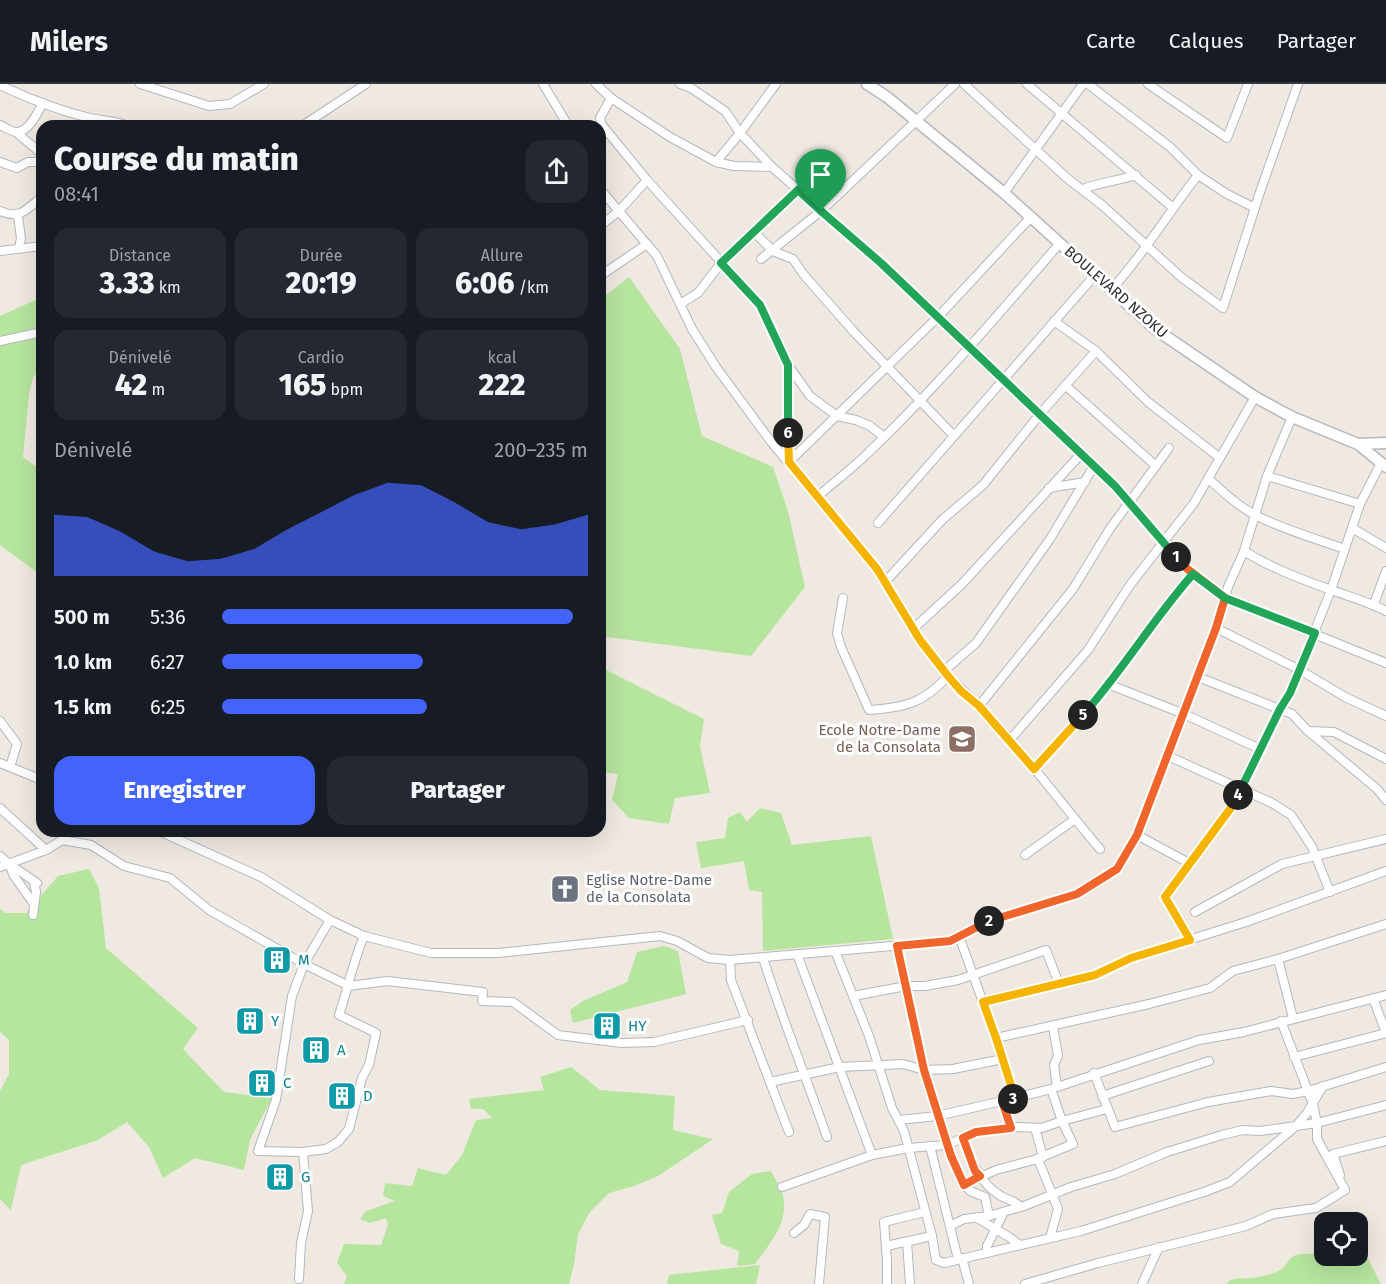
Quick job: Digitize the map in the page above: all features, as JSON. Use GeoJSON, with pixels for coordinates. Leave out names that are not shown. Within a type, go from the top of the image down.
{"type":"FeatureCollection","features":[{"type":"Feature","properties":{"kind":"street"},"geometry":{"type":"LineString","coordinates":[[140,84],[208,106],[230,104],[264,84]]}},
{"type":"Feature","properties":{"kind":"street"},"geometry":{"type":"LineString","coordinates":[[311,120],[366,84]]}},
{"type":"Feature","properties":{"kind":"street"},"geometry":{"type":"LineString","coordinates":[[543,84],[565,120]]}},
{"type":"Feature","properties":{"kind":"street"},"geometry":{"type":"LineString","coordinates":[[596,84],[611,98],[670,137],[716,162],[734,166],[772,167]]}},
{"type":"Feature","properties":{"kind":"street"},"geometry":{"type":"LineString","coordinates":[[680,84],[691,88],[725,111],[740,133],[772,167],[881,263],[1094,466],[1181,564],[1193,574],[1225,598],[1386,663]]}},
{"type":"Feature","properties":{"kind":"street"},"geometry":{"type":"LineString","coordinates":[[716,162],[776,84]]}},
{"type":"Feature","properties":{"kind":"street","name":"BOULEVARD NZOKU"},"geometry":{"type":"LineString","coordinates":[[867,84],[916,120],[1004,193],[1155,329],[1255,397],[1292,417],[1358,444],[1384,465]]}},
{"type":"Feature","properties":{"kind":"street"},"geometry":{"type":"LineString","coordinates":[[761,259],[774,251],[821,211],[956,84]]}},
{"type":"Feature","properties":{"kind":"street"},"geometry":{"type":"LineString","coordinates":[[964,84],[1068,179],[1083,189],[1181,277],[1223,308],[1298,84]]}},
{"type":"Feature","properties":{"kind":"street"},"geometry":{"type":"LineString","coordinates":[[1026,84],[1173,207]]}},
{"type":"Feature","properties":{"kind":"street"},"geometry":{"type":"LineString","coordinates":[[1004,193],[1083,84]]}},
{"type":"Feature","properties":{"kind":"street"},"geometry":{"type":"LineString","coordinates":[[1088,84],[1170,147],[1198,175],[1227,194],[1255,208]]}},
{"type":"Feature","properties":{"kind":"street"},"geometry":{"type":"LineString","coordinates":[[1148,84],[1227,138],[1248,84]]}},
{"type":"Feature","properties":{"kind":"street"},"geometry":{"type":"LineString","coordinates":[[0,85],[25,97],[103,120]]}},
{"type":"Feature","properties":{"kind":"street"},"geometry":{"type":"LineString","coordinates":[[600,120],[611,98]]}},
{"type":"Feature","properties":{"kind":"street"},"geometry":{"type":"LineString","coordinates":[[17,133],[26,129],[43,103]]}},
{"type":"Feature","properties":{"kind":"street"},"geometry":{"type":"LineString","coordinates":[[0,125],[17,133],[36,149]]}},
{"type":"Feature","properties":{"kind":"street"},"geometry":{"type":"LineString","coordinates":[[606,133],[760,305],[788,365],[810,396],[837,416],[870,426],[884,437]]}},
{"type":"Feature","properties":{"kind":"street"},"geometry":{"type":"LineString","coordinates":[[0,162],[17,168],[28,162],[36,162]]}},
{"type":"Feature","properties":{"kind":"street"},"geometry":{"type":"LineString","coordinates":[[1083,189],[1098,183],[1114,182],[1136,175]]}},
{"type":"Feature","properties":{"kind":"street"},"geometry":{"type":"LineString","coordinates":[[1111,290],[1135,264],[1173,207],[1198,175]]}},
{"type":"Feature","properties":{"kind":"street"},"geometry":{"type":"LineString","coordinates":[[606,221],[619,211],[647,180]]}},
{"type":"Feature","properties":{"kind":"street"},"geometry":{"type":"LineString","coordinates":[[680,304],[698,292],[721,263],[798,190]]}},
{"type":"Feature","properties":{"kind":"street"},"geometry":{"type":"LineString","coordinates":[[606,196],[657,256],[692,329],[716,367],[789,462],[877,569],[913,629],[946,673],[961,691],[979,706],[1101,849]]}},
{"type":"Feature","properties":{"kind":"street"},"geometry":{"type":"LineString","coordinates":[[0,211],[18,216],[36,202]]}},
{"type":"Feature","properties":{"kind":"street"},"geometry":{"type":"LineString","coordinates":[[18,216],[21,238],[19,249]]}},
{"type":"Feature","properties":{"kind":"street"},"geometry":{"type":"LineString","coordinates":[[789,462],[938,317],[1030,217]]}},
{"type":"Feature","properties":{"kind":"street"},"geometry":{"type":"LineString","coordinates":[[753,231],[774,251],[793,259],[804,275],[854,332],[921,399],[954,436]]}},
{"type":"Feature","properties":{"kind":"street"},"geometry":{"type":"LineString","coordinates":[[817,497],[884,437],[921,399],[970,347],[1060,243]]}},
{"type":"Feature","properties":{"kind":"street"},"geometry":{"type":"LineString","coordinates":[[606,272],[647,244]]}},
{"type":"Feature","properties":{"kind":"street"},"geometry":{"type":"LineString","coordinates":[[0,251],[36,247]]}},
{"type":"Feature","properties":{"kind":"street"},"geometry":{"type":"LineString","coordinates":[[878,523],[1095,275]]}},
{"type":"Feature","properties":{"kind":"street"},"geometry":{"type":"LineString","coordinates":[[1054,321],[1096,351],[1148,402],[1220,458]]}},
{"type":"Feature","properties":{"kind":"street"},"geometry":{"type":"LineString","coordinates":[[0,341],[36,333]]}},
{"type":"Feature","properties":{"kind":"street"},"geometry":{"type":"LineString","coordinates":[[885,582],[942,520],[982,485],[1040,414],[1096,351]]}},
{"type":"Feature","properties":{"kind":"street"},"geometry":{"type":"LineString","coordinates":[[788,365],[789,462]]}},
{"type":"Feature","properties":{"kind":"street"},"geometry":{"type":"LineString","coordinates":[[1065,385],[1156,466]]}},
{"type":"Feature","properties":{"kind":"street"},"geometry":{"type":"LineString","coordinates":[[1009,741],[1088,650],[1130,585],[1194,503],[1255,397]]}},
{"type":"Feature","properties":{"kind":"street"},"geometry":{"type":"LineString","coordinates":[[172,837],[261,877],[330,920],[364,936],[431,952],[498,953],[660,936],[677,941],[708,958],[730,960],[897,946],[950,941],[984,922],[1077,894],[1117,869],[1137,835],[1244,551],[1267,476],[1292,417]]}},
{"type":"Feature","properties":{"kind":"street"},"geometry":{"type":"LineString","coordinates":[[1358,444],[1386,443]]}},
{"type":"Feature","properties":{"kind":"street"},"geometry":{"type":"LineString","coordinates":[[979,706],[1073,589],[1109,530],[1169,448]]}},
{"type":"Feature","properties":{"kind":"street"},"geometry":{"type":"LineString","coordinates":[[913,629],[962,584],[1081,454]]}},
{"type":"Feature","properties":{"kind":"street"},"geometry":{"type":"LineString","coordinates":[[1190,940],[1165,897],[1233,805],[1290,693],[1331,590],[1360,504],[1384,465]]}},
{"type":"Feature","properties":{"kind":"street"},"geometry":{"type":"LineString","coordinates":[[843,598],[837,633],[869,710],[901,708],[914,703],[976,644],[1050,539],[1094,466]]}},
{"type":"Feature","properties":{"kind":"street"},"geometry":{"type":"LineString","coordinates":[[1267,476],[1360,504]]}},
{"type":"Feature","properties":{"kind":"street"},"geometry":{"type":"LineString","coordinates":[[1209,479],[1225,494],[1256,515],[1298,533],[1345,549]]}},
{"type":"Feature","properties":{"kind":"street"},"geometry":{"type":"LineString","coordinates":[[1049,488],[1084,482]]}},
{"type":"Feature","properties":{"kind":"street"},"geometry":{"type":"LineString","coordinates":[[1352,528],[1386,548]]}},
{"type":"Feature","properties":{"kind":"street"},"geometry":{"type":"LineString","coordinates":[[1244,551],[1259,560],[1331,590],[1386,610]]}},
{"type":"Feature","properties":{"kind":"street"},"geometry":{"type":"LineString","coordinates":[[1374,604],[1386,571]]}},
{"type":"Feature","properties":{"kind":"street"},"geometry":{"type":"LineString","coordinates":[[1034,769],[1091,706],[1171,599],[1193,574]]}},
{"type":"Feature","properties":{"kind":"street"},"geometry":{"type":"LineString","coordinates":[[1216,628],[1300,670],[1345,697],[1386,716]]}},
{"type":"Feature","properties":{"kind":"street"},"geometry":{"type":"LineString","coordinates":[[1198,676],[1292,714],[1308,731],[1377,789],[1386,801]]}},
{"type":"Feature","properties":{"kind":"street"},"geometry":{"type":"LineString","coordinates":[[1108,684],[1184,714],[1260,749]]}},
{"type":"Feature","properties":{"kind":"street"},"geometry":{"type":"LineString","coordinates":[[0,721],[17,744],[10,767]]}},
{"type":"Feature","properties":{"kind":"street"},"geometry":{"type":"LineString","coordinates":[[1308,731],[1334,732],[1386,759]]}},
{"type":"Feature","properties":{"kind":"street"},"geometry":{"type":"LineString","coordinates":[[1168,756],[1272,803],[1291,815],[1316,855],[1330,892]]}},
{"type":"Feature","properties":{"kind":"street"},"geometry":{"type":"LineString","coordinates":[[0,763],[36,778]]}},
{"type":"Feature","properties":{"kind":"street"},"geometry":{"type":"LineString","coordinates":[[0,808],[46,850]]}},
{"type":"Feature","properties":{"kind":"street"},"geometry":{"type":"LineString","coordinates":[[1025,855],[1075,819]]}},
{"type":"Feature","properties":{"kind":"street"},"geometry":{"type":"LineString","coordinates":[[1137,835],[1189,863]]}},
{"type":"Feature","properties":{"kind":"street"},"geometry":{"type":"LineString","coordinates":[[1195,912],[1282,864],[1370,845],[1386,839]]}},
{"type":"Feature","properties":{"kind":"street"},"geometry":{"type":"LineString","coordinates":[[4,866],[46,850],[62,840],[91,845],[124,866],[170,878],[208,910],[304,964],[349,986],[387,981],[483,992],[482,1001],[513,1002],[558,1035],[622,1043],[654,1042],[748,1020]]}},
{"type":"Feature","properties":{"kind":"street"},"geometry":{"type":"LineString","coordinates":[[0,856],[4,866],[34,899]]}},
{"type":"Feature","properties":{"kind":"street"},"geometry":{"type":"LineString","coordinates":[[4,866],[31,863]]}},
{"type":"Feature","properties":{"kind":"street"},"geometry":{"type":"LineString","coordinates":[[4,866],[36,883],[33,915]]}},
{"type":"Feature","properties":{"kind":"street"},"geometry":{"type":"LineString","coordinates":[[983,1002],[1095,975],[1131,958],[1190,940],[1386,871]]}},
{"type":"Feature","properties":{"kind":"street"},"geometry":{"type":"LineString","coordinates":[[26,877],[34,899]]}},
{"type":"Feature","properties":{"kind":"street"},"geometry":{"type":"LineString","coordinates":[[330,920],[304,964],[292,996],[276,1100],[258,1151],[303,1152],[326,1149],[338,1142],[349,1129],[362,1078],[369,1065],[376,1033],[339,1015],[349,986],[354,960],[364,936]]}},
{"type":"Feature","properties":{"kind":"street"},"geometry":{"type":"LineString","coordinates":[[996,1038],[1149,1004],[1209,988],[1233,971],[1386,924]]}},
{"type":"Feature","properties":{"kind":"street"},"geometry":{"type":"LineString","coordinates":[[959,936],[1015,1098]]}},
{"type":"Feature","properties":{"kind":"street"},"geometry":{"type":"LineString","coordinates":[[897,946],[924,1070],[937,1116],[961,1181],[970,1191],[985,1197],[989,1216]]}},
{"type":"Feature","properties":{"kind":"street"},"geometry":{"type":"LineString","coordinates":[[853,996],[906,986],[925,986],[958,980],[1046,950],[1059,984]]}},
{"type":"Feature","properties":{"kind":"street"},"geometry":{"type":"LineString","coordinates":[[835,951],[892,1108],[899,1120],[932,1236],[936,1260],[944,1263],[1110,1222],[1230,1182],[1296,1126],[1323,1086]]}},
{"type":"Feature","properties":{"kind":"street"},"geometry":{"type":"LineString","coordinates":[[797,954],[872,1155]]}},
{"type":"Feature","properties":{"kind":"street"},"geometry":{"type":"LineString","coordinates":[[763,958],[827,1137]]}},
{"type":"Feature","properties":{"kind":"street"},"geometry":{"type":"LineString","coordinates":[[1278,959],[1293,1018]]}},
{"type":"Feature","properties":{"kind":"street"},"geometry":{"type":"LineString","coordinates":[[730,960],[731,980],[789,1132]]}},
{"type":"Feature","properties":{"kind":"street"},"geometry":{"type":"LineString","coordinates":[[899,1120],[937,1116],[1054,1088],[1094,1073],[1199,1041],[1386,995]]}},
{"type":"Feature","properties":{"kind":"street"},"geometry":{"type":"LineString","coordinates":[[1294,1057],[1386,1033],[1373,998]]}},
{"type":"Feature","properties":{"kind":"street"},"geometry":{"type":"LineString","coordinates":[[1281,1021],[1313,1104],[1317,1138],[1345,1190]]}},
{"type":"Feature","properties":{"kind":"street"},"geometry":{"type":"LineString","coordinates":[[964,1185],[980,1176],[1040,1158],[1073,1144],[1062,1121],[1054,1088],[1054,1065],[1058,1056],[1053,1026]]}},
{"type":"Feature","properties":{"kind":"street"},"geometry":{"type":"LineString","coordinates":[[770,1082],[840,1067],[903,1064],[924,1070],[953,1069],[1003,1059]]}},
{"type":"Feature","properties":{"kind":"street"},"geometry":{"type":"LineString","coordinates":[[1102,1096],[1209,1061]]}},
{"type":"Feature","properties":{"kind":"street"},"geometry":{"type":"LineString","coordinates":[[1094,1073],[1114,1127],[1208,1102],[1271,1092],[1293,1094],[1308,1091],[1386,1067]]}},
{"type":"Feature","properties":{"kind":"street"},"geometry":{"type":"LineString","coordinates":[[1002,1101],[1011,1128]]}},
{"type":"Feature","properties":{"kind":"street"},"geometry":{"type":"LineString","coordinates":[[950,1226],[964,1219],[989,1216],[1021,1207],[1071,1187],[1115,1174],[1167,1152],[1222,1135],[1243,1130],[1260,1131],[1317,1124],[1386,1105]]}},
{"type":"Feature","properties":{"kind":"street"},"geometry":{"type":"LineString","coordinates":[[782,1187],[872,1155],[908,1148],[947,1145],[976,1132],[1011,1128],[1042,1128],[1107,1110]]}},
{"type":"Feature","properties":{"kind":"street"},"geometry":{"type":"LineString","coordinates":[[1035,1128],[1040,1158],[1058,1209],[1050,1238]]}},
{"type":"Feature","properties":{"kind":"street"},"geometry":{"type":"LineString","coordinates":[[963,1138],[975,1171],[999,1196],[1021,1207]]}},
{"type":"Feature","properties":{"kind":"street"},"geometry":{"type":"LineString","coordinates":[[1345,1190],[1333,1154],[1386,1140]]}},
{"type":"Feature","properties":{"kind":"street"},"geometry":{"type":"LineString","coordinates":[[930,1146],[950,1226],[969,1284]]}},
{"type":"Feature","properties":{"kind":"street"},"geometry":{"type":"LineString","coordinates":[[299,1279],[301,1243],[308,1212],[303,1152]]}},
{"type":"Feature","properties":{"kind":"street"},"geometry":{"type":"LineString","coordinates":[[1025,1284],[1041,1282],[1159,1247],[1246,1226],[1273,1214],[1316,1208],[1345,1190]]}},
{"type":"Feature","properties":{"kind":"street"},"geometry":{"type":"LineString","coordinates":[[887,1284],[884,1222],[925,1212]]}},
{"type":"Feature","properties":{"kind":"street"},"geometry":{"type":"LineString","coordinates":[[987,1253],[987,1246],[1004,1212]]}},
{"type":"Feature","properties":{"kind":"street"},"geometry":{"type":"LineString","coordinates":[[794,1233],[804,1225],[810,1214],[825,1217],[819,1284]]}},
{"type":"Feature","properties":{"kind":"street"},"geometry":{"type":"LineString","coordinates":[[977,1218],[1020,1245]]}},
{"type":"Feature","properties":{"kind":"street"},"geometry":{"type":"LineString","coordinates":[[886,1246],[932,1236]]}},
{"type":"Feature","properties":{"kind":"street"},"geometry":{"type":"LineString","coordinates":[[907,1242],[910,1284]]}},
{"type":"Feature","properties":{"kind":"street"},"geometry":{"type":"LineString","coordinates":[[1142,1284],[1159,1247]]}},
{"type":"Feature","properties":{"kind":"green space"},"geometry":{"type":"Polygon","coordinates":[[[629,277],[680,349],[702,436],[773,467],[788,511],[805,587],[751,656],[606,637],[606,295],[629,277]]]}},
{"type":"Feature","properties":{"kind":"green space"},"geometry":{"type":"Polygon","coordinates":[[[36,300],[36,374],[33,377],[29,394],[23,457],[36,467],[36,572],[0,545],[0,316],[36,300]]]}},
{"type":"Feature","properties":{"kind":"green space"},"geometry":{"type":"Polygon","coordinates":[[[606,670],[704,719],[700,746],[710,793],[675,798],[669,824],[629,818],[612,800],[618,774],[606,773],[606,670]]]}},
{"type":"Feature","properties":{"kind":"green space"},"geometry":{"type":"Polygon","coordinates":[[[760,808],[781,813],[792,845],[871,836],[893,939],[763,951],[762,892],[749,890],[744,861],[701,868],[696,842],[725,838],[728,818],[740,812],[747,822],[760,808]]]}},
{"type":"Feature","properties":{"kind":"green space"},"geometry":{"type":"Polygon","coordinates":[[[89,869],[99,888],[106,948],[198,1028],[183,1049],[224,1092],[272,1098],[250,1140],[244,1170],[195,1158],[163,1178],[149,1147],[127,1122],[98,1140],[21,1165],[11,1210],[0,1199],[0,1091],[9,1074],[9,1040],[0,1032],[0,909],[6,913],[26,913],[58,876],[89,869]]]}},
{"type":"Feature","properties":{"kind":"green space"},"geometry":{"type":"Polygon","coordinates":[[[664,946],[678,951],[686,994],[573,1023],[570,1010],[583,1001],[627,982],[637,952],[664,946]]]}},
{"type":"Feature","properties":{"kind":"green space"},"geometry":{"type":"Polygon","coordinates":[[[571,1067],[600,1090],[675,1096],[673,1130],[713,1139],[658,1176],[609,1193],[590,1212],[578,1234],[569,1284],[344,1284],[347,1276],[337,1263],[344,1244],[381,1245],[388,1225],[386,1218],[370,1223],[360,1219],[366,1211],[395,1201],[383,1196],[385,1183],[412,1186],[418,1168],[446,1175],[462,1155],[476,1120],[492,1118],[483,1109],[471,1109],[469,1099],[544,1090],[540,1077],[571,1067]]]}},
{"type":"Feature","properties":{"kind":"green space"},"geometry":{"type":"Polygon","coordinates":[[[771,1171],[780,1187],[784,1203],[784,1213],[778,1231],[755,1264],[737,1266],[739,1251],[721,1244],[712,1215],[722,1213],[729,1192],[752,1174],[771,1171]]]}},
{"type":"Feature","properties":{"kind":"green space"},"geometry":{"type":"Polygon","coordinates":[[[1300,1254],[1314,1254],[1314,1266],[1368,1266],[1368,1259],[1381,1284],[1226,1284],[1235,1279],[1277,1272],[1291,1258],[1300,1254]]]}},
{"type":"Feature","properties":{"kind":"green space"},"geometry":{"type":"Polygon","coordinates":[[[760,1265],[756,1284],[667,1284],[669,1275],[760,1265]]]}},
{"type":"Feature","properties":{"kind":"place","name":"Ecole Notre-Dame de la Consolata"},"geometry":{"type":"Point","coordinates":[962,739]}},
{"type":"Feature","properties":{"kind":"place","name":"Eglise Notre-Dame de la Consolata"},"geometry":{"type":"Point","coordinates":[565,889]}},
{"type":"Feature","properties":{"kind":"place","name":"M"},"geometry":{"type":"Point","coordinates":[277,960]}},
{"type":"Feature","properties":{"kind":"place","name":"Y"},"geometry":{"type":"Point","coordinates":[250,1021]}},
{"type":"Feature","properties":{"kind":"place","name":"HY"},"geometry":{"type":"Point","coordinates":[607,1026]}},
{"type":"Feature","properties":{"kind":"place","name":"A"},"geometry":{"type":"Point","coordinates":[316,1050]}},
{"type":"Feature","properties":{"kind":"place","name":"C"},"geometry":{"type":"Point","coordinates":[262,1083]}},
{"type":"Feature","properties":{"kind":"place","name":"D"},"geometry":{"type":"Point","coordinates":[342,1096]}},
{"type":"Feature","properties":{"kind":"place","name":"G"},"geometry":{"type":"Point","coordinates":[280,1177]}},
{"type":"Feature","properties":{"kind":"route"},"geometry":{"type":"LineString","coordinates":[[821,211],[798,190],[721,263],[760,305],[788,365],[789,462],[877,569],[920,640],[948,676],[979,706],[1034,769],[1091,706],[1171,599],[1193,574],[1225,598],[1315,633],[1290,693],[1233,805],[1165,897],[1190,940],[1131,958],[1095,975],[983,1002],[1015,1098],[1002,1101],[1011,1128],[976,1132],[963,1138],[975,1171],[980,1176],[964,1185],[937,1116],[924,1070],[897,946],[950,941],[984,922],[1077,894],[1117,869],[1137,835],[1216,628],[1225,598],[1181,564],[1115,486],[881,263],[821,211]]}}]}
